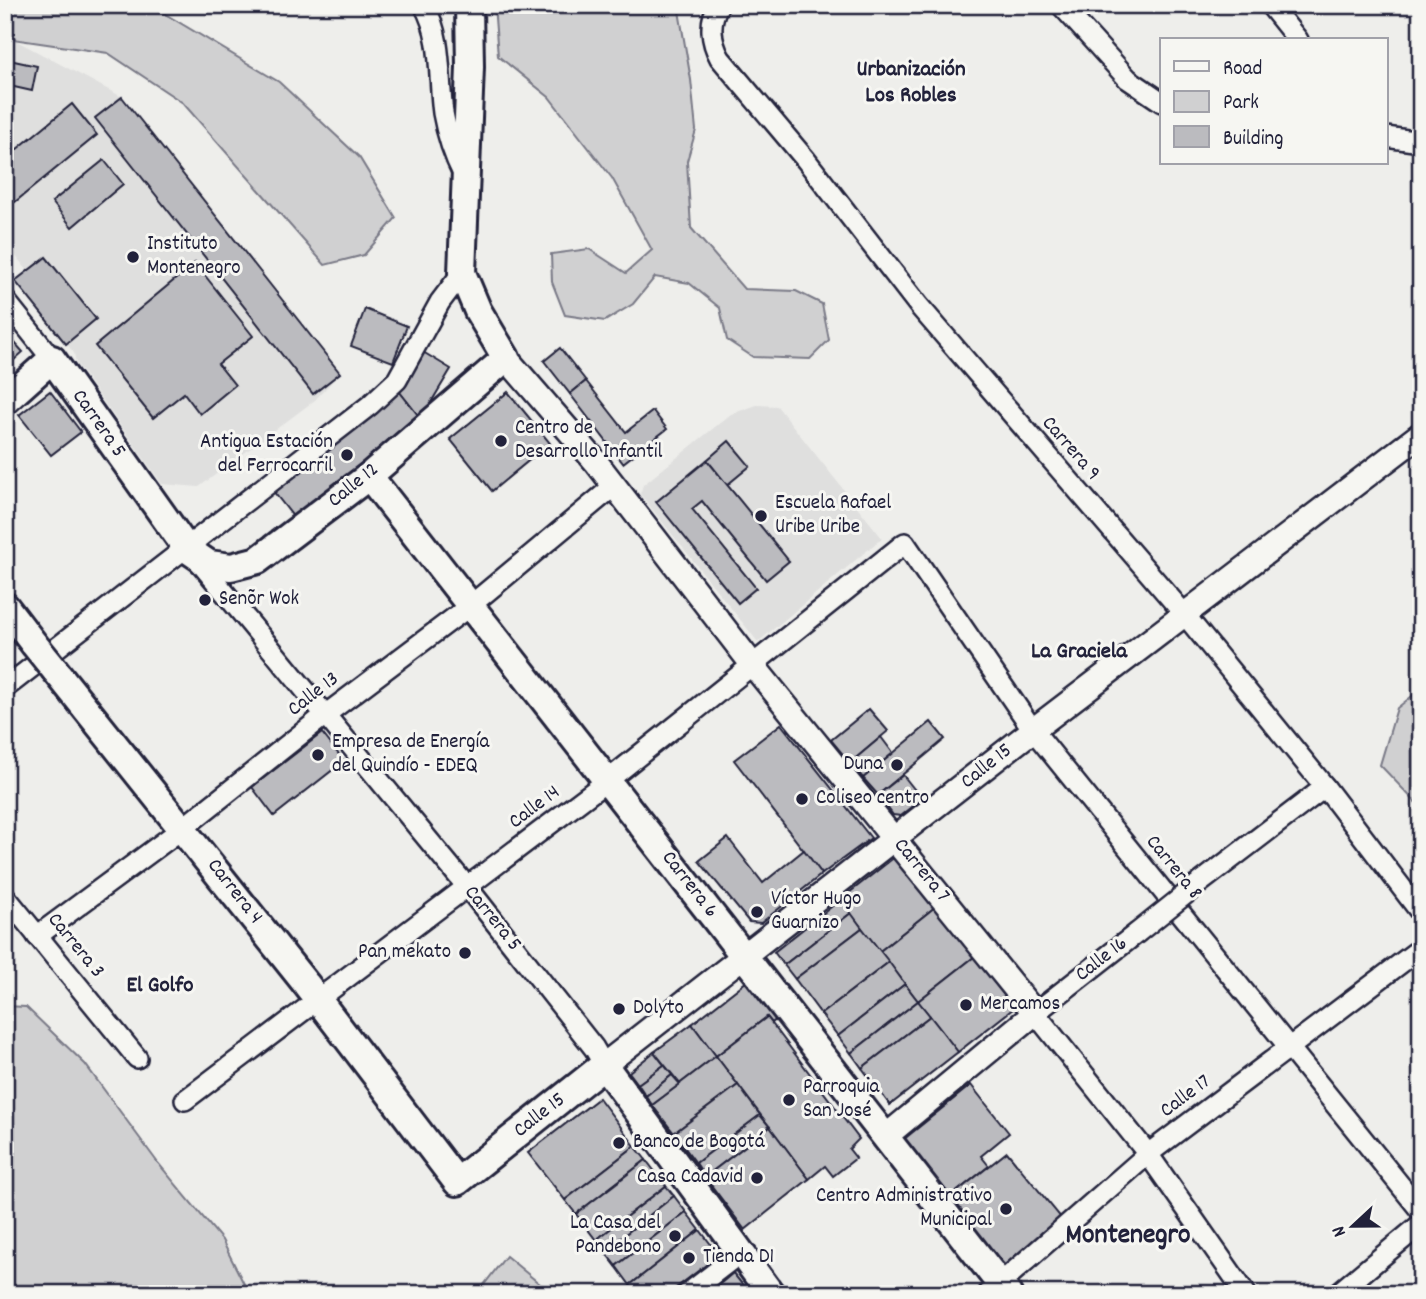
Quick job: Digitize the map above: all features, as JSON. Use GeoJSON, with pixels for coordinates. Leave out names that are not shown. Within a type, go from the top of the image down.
{"type":"FeatureCollection","features":[{"type":"Feature","properties":{"kind":"main road"},"geometry":{"type":"LineString","coordinates":[[469,5],[466,180],[461,272],[478,311],[506,358]]}},
{"type":"Feature","properties":{"kind":"main road","name":"Calle 12"},"geometry":{"type":"LineString","coordinates":[[191,553],[208,564],[231,567],[258,560],[369,476],[506,358]]}},
{"type":"Feature","properties":{"kind":"main road"},"geometry":{"type":"LineString","coordinates":[[5,401],[52,359]]}},
{"type":"Feature","properties":{"kind":"main road","name":"Carrera 5"},"geometry":{"type":"LineString","coordinates":[[52,359],[191,553]]}},
{"type":"Feature","properties":{"kind":"main road","name":"Carrera 6"},"geometry":{"type":"LineString","coordinates":[[369,476],[885,1137],[999,1291]]}},
{"type":"Feature","properties":{"kind":"main road","name":"Carrera 4"},"geometry":{"type":"LineString","coordinates":[[5,606],[319,1000],[457,1182]]}},
{"type":"Feature","properties":{"kind":"main road","name":"Carrera 5"},"geometry":{"type":"LineString","coordinates":[[604,1065],[739,1254],[771,1294]]}},
{"type":"Feature","properties":{"kind":"main road","name":"Calle 15"},"geometry":{"type":"LineString","coordinates":[[457,1182],[604,1065]]}},
{"type":"Feature","properties":{"kind":"street"},"geometry":{"type":"LineString","coordinates":[[424,5],[441,57],[443,113],[452,151],[466,180]]}},
{"type":"Feature","properties":{"kind":"street","name":"Carrera 9"},"geometry":{"type":"LineString","coordinates":[[719,5],[712,32],[713,46],[720,58],[806,160],[928,316],[1185,615],[1325,787],[1421,913]]}},
{"type":"Feature","properties":{"kind":"street"},"geometry":{"type":"LineString","coordinates":[[1061,5],[1128,79],[1160,102]]}},
{"type":"Feature","properties":{"kind":"street"},"geometry":{"type":"LineString","coordinates":[[1270,5],[1296,38]]}},
{"type":"Feature","properties":{"kind":"street"},"geometry":{"type":"LineString","coordinates":[[1388,137],[1421,142]]}},
{"type":"Feature","properties":{"kind":"street"},"geometry":{"type":"LineString","coordinates":[[5,688],[191,553],[397,380],[440,302],[461,272]]}},
{"type":"Feature","properties":{"kind":"street","name":"Carrera 5"},"geometry":{"type":"LineString","coordinates":[[5,300],[52,359]]}},
{"type":"Feature","properties":{"kind":"street","name":"Carrera 7"},"geometry":{"type":"LineString","coordinates":[[506,358],[614,486],[752,664],[1148,1154],[1247,1294]]}},
{"type":"Feature","properties":{"kind":"street","name":"Calle 15"},"geometry":{"type":"LineString","coordinates":[[604,1065],[1033,730],[1421,434]]}},
{"type":"Feature","properties":{"kind":"street","name":"Calle 13"},"geometry":{"type":"LineString","coordinates":[[37,936],[183,828],[325,715],[471,605],[614,486]]}},
{"type":"Feature","properties":{"kind":"street","name":"Calle 14"},"geometry":{"type":"LineString","coordinates":[[185,1100],[607,781],[905,543]]}},
{"type":"Feature","properties":{"kind":"street","name":"Carrera 8"},"geometry":{"type":"LineString","coordinates":[[905,543],[1033,730],[1421,1210]]}},
{"type":"Feature","properties":{"kind":"street","name":"Carrera 5"},"geometry":{"type":"LineString","coordinates":[[191,553],[468,888],[594,1048],[604,1065]]}},
{"type":"Feature","properties":{"kind":"street","name":"Calle 16"},"geometry":{"type":"LineString","coordinates":[[885,1137],[1035,1013],[1325,787]]}},
{"type":"Feature","properties":{"kind":"street","name":"Carrera 3"},"geometry":{"type":"LineString","coordinates":[[5,896],[137,1058]]}},
{"type":"Feature","properties":{"kind":"street","name":"Calle 17"},"geometry":{"type":"LineString","coordinates":[[999,1291],[1148,1154],[1421,948]]}},
{"type":"Feature","properties":{"kind":"street"},"geometry":{"type":"LineString","coordinates":[[1337,1294],[1421,1224]]}},
{"type":"Feature","properties":{"kind":"street"},"geometry":{"type":"LineString","coordinates":[[687,1294],[739,1254]]}},
{"type":"Feature","properties":{"kind":"shaded area","name":"Instituto Montenegro"},"geometry":{"type":"Polygon","coordinates":[[[13,39],[122,97],[340,373],[315,400],[199,487],[162,484],[76,363],[74,353],[15,281],[28,271],[5,243],[5,42],[13,39]]]}},
{"type":"Feature","properties":{"kind":"shaded area","name":"Escuela Rafael Uribe Uribe"},"geometry":{"type":"Polygon","coordinates":[[[757,405],[777,406],[882,538],[758,642],[640,494],[643,485],[731,414],[757,405]]]}},
{"type":"Feature","properties":{"kind":"green space"},"geometry":{"type":"Polygon","coordinates":[[[5,5],[150,5],[279,82],[359,157],[396,218],[364,255],[325,265],[183,103],[108,53],[13,39],[5,42],[5,5]]]}},
{"type":"Feature","properties":{"kind":"green space"},"geometry":{"type":"Polygon","coordinates":[[[494,5],[678,5],[691,80],[696,130],[687,161],[691,228],[744,289],[796,291],[822,304],[829,340],[810,359],[753,357],[727,340],[720,308],[689,283],[655,277],[633,304],[605,321],[565,315],[552,282],[551,254],[589,249],[626,273],[652,250],[612,178],[549,97],[498,56],[494,5]]]}},
{"type":"Feature","properties":{"kind":"green space"},"geometry":{"type":"Polygon","coordinates":[[[1421,689],[1421,808],[1380,765],[1397,708],[1421,689]]]}},
{"type":"Feature","properties":{"kind":"green space"},"geometry":{"type":"Polygon","coordinates":[[[5,1006],[26,1007],[85,1064],[158,1163],[222,1240],[249,1294],[5,1294],[5,1006]]]}},
{"type":"Feature","properties":{"kind":"green space"},"geometry":{"type":"Polygon","coordinates":[[[506,1256],[552,1294],[477,1294],[506,1256]]]}},
{"type":"Feature","properties":{"kind":"building"},"geometry":{"type":"Polygon","coordinates":[[[5,59],[37,66],[32,91],[5,85],[5,59]]]}},
{"type":"Feature","properties":{"kind":"building"},"geometry":{"type":"Polygon","coordinates":[[[122,97],[340,373],[313,394],[95,118],[122,97]]]}},
{"type":"Feature","properties":{"kind":"building"},"geometry":{"type":"Polygon","coordinates":[[[72,104],[97,135],[15,202],[5,189],[5,159],[72,104]]]}},
{"type":"Feature","properties":{"kind":"building"},"geometry":{"type":"Polygon","coordinates":[[[104,160],[123,184],[72,227],[52,202],[104,160]]]}},
{"type":"Feature","properties":{"kind":"building"},"geometry":{"type":"Polygon","coordinates":[[[46,257],[96,319],[66,344],[15,281],[46,257]]]}},
{"type":"Feature","properties":{"kind":"building"},"geometry":{"type":"Polygon","coordinates":[[[195,263],[253,336],[218,364],[235,385],[200,414],[184,393],[153,418],[95,346],[195,263]]]}},
{"type":"Feature","properties":{"kind":"building"},"geometry":{"type":"Polygon","coordinates":[[[365,309],[407,326],[393,362],[351,346],[365,309]]]}},
{"type":"Feature","properties":{"kind":"building"},"geometry":{"type":"Polygon","coordinates":[[[5,332],[23,352],[5,368],[5,332]]]}},
{"type":"Feature","properties":{"kind":"building"},"geometry":{"type":"Polygon","coordinates":[[[560,348],[586,381],[570,394],[544,361],[560,348]]]}},
{"type":"Feature","properties":{"kind":"building"},"geometry":{"type":"Polygon","coordinates":[[[423,352],[451,369],[421,419],[399,391],[423,352]]]}},
{"type":"Feature","properties":{"kind":"building"},"geometry":{"type":"Polygon","coordinates":[[[586,381],[626,432],[653,411],[667,429],[623,463],[570,394],[586,381]]]}},
{"type":"Feature","properties":{"kind":"building"},"geometry":{"type":"Polygon","coordinates":[[[50,391],[81,432],[51,455],[19,415],[50,391]]]}},
{"type":"Feature","properties":{"kind":"building","name":"Antigua Estación del Ferrocarril"},"geometry":{"type":"Polygon","coordinates":[[[399,391],[421,419],[295,519],[273,491],[399,391]]]}},
{"type":"Feature","properties":{"kind":"building"},"geometry":{"type":"Polygon","coordinates":[[[508,392],[550,443],[492,491],[450,439],[508,392]]]}},
{"type":"Feature","properties":{"kind":"building"},"geometry":{"type":"Polygon","coordinates":[[[729,441],[750,466],[727,485],[707,460],[729,441]]]}},
{"type":"Feature","properties":{"kind":"building"},"geometry":{"type":"Polygon","coordinates":[[[707,460],[789,561],[766,580],[702,501],[692,509],[756,588],[738,603],[656,502],[707,460]]]}},
{"type":"Feature","properties":{"kind":"building"},"geometry":{"type":"Polygon","coordinates":[[[869,709],[888,731],[850,763],[831,740],[869,709]]]}},
{"type":"Feature","properties":{"kind":"building","name":"Duna"},"geometry":{"type":"Polygon","coordinates":[[[931,722],[945,739],[878,795],[863,778],[931,722]]]}},
{"type":"Feature","properties":{"kind":"building","name":"Coliseo centro"},"geometry":{"type":"Polygon","coordinates":[[[781,724],[871,838],[822,874],[734,760],[781,724]]]}},
{"type":"Feature","properties":{"kind":"building"},"geometry":{"type":"Polygon","coordinates":[[[322,733],[344,761],[274,816],[252,787],[322,733]]]}},
{"type":"Feature","properties":{"kind":"building"},"geometry":{"type":"Polygon","coordinates":[[[881,737],[893,753],[863,778],[850,763],[881,737]]]}},
{"type":"Feature","properties":{"kind":"building"},"geometry":{"type":"Polygon","coordinates":[[[903,775],[922,799],[901,816],[893,815],[878,795],[903,775]]]}},
{"type":"Feature","properties":{"kind":"building"},"geometry":{"type":"Polygon","coordinates":[[[728,838],[763,883],[804,850],[822,874],[761,923],[749,922],[699,861],[728,838]]]}},
{"type":"Feature","properties":{"kind":"building"},"geometry":{"type":"Polygon","coordinates":[[[896,856],[935,907],[880,951],[840,900],[896,856]]]}},
{"type":"Feature","properties":{"kind":"building"},"geometry":{"type":"Polygon","coordinates":[[[840,900],[851,913],[784,965],[774,952],[840,900]]]}},
{"type":"Feature","properties":{"kind":"building"},"geometry":{"type":"Polygon","coordinates":[[[935,907],[974,957],[918,1001],[880,951],[935,907]]]}},
{"type":"Feature","properties":{"kind":"building"},"geometry":{"type":"Polygon","coordinates":[[[851,913],[862,928],[795,979],[784,965],[851,913]]]}},
{"type":"Feature","properties":{"kind":"building"},"geometry":{"type":"Polygon","coordinates":[[[862,928],[889,962],[821,1014],[795,979],[862,928]]]}},
{"type":"Feature","properties":{"kind":"building","name":"Mercamos"},"geometry":{"type":"Polygon","coordinates":[[[974,957],[1014,1008],[958,1052],[918,1001],[974,957]]]}},
{"type":"Feature","properties":{"kind":"building"},"geometry":{"type":"Polygon","coordinates":[[[889,962],[905,984],[838,1036],[821,1014],[889,962]]]}},
{"type":"Feature","properties":{"kind":"building"},"geometry":{"type":"Polygon","coordinates":[[[751,978],[780,1016],[772,1023],[767,1017],[716,1056],[692,1024],[751,978]]]}},
{"type":"Feature","properties":{"kind":"building"},"geometry":{"type":"Polygon","coordinates":[[[905,984],[918,1001],[851,1053],[838,1036],[905,984]]]}},
{"type":"Feature","properties":{"kind":"building"},"geometry":{"type":"Polygon","coordinates":[[[918,1001],[930,1016],[862,1068],[851,1053],[918,1001]]]}},
{"type":"Feature","properties":{"kind":"building"},"geometry":{"type":"Polygon","coordinates":[[[930,1016],[958,1052],[890,1105],[862,1068],[930,1016]]]}},
{"type":"Feature","properties":{"kind":"building","name":"Parroquia San José"},"geometry":{"type":"Polygon","coordinates":[[[767,1017],[859,1139],[849,1149],[856,1158],[833,1176],[825,1166],[809,1179],[716,1056],[767,1017]]]}},
{"type":"Feature","properties":{"kind":"building"},"geometry":{"type":"Polygon","coordinates":[[[692,1024],[716,1056],[680,1084],[654,1052],[692,1024]]]}},
{"type":"Feature","properties":{"kind":"building"},"geometry":{"type":"Polygon","coordinates":[[[654,1052],[664,1065],[638,1084],[629,1072],[654,1052]]]}},
{"type":"Feature","properties":{"kind":"building"},"geometry":{"type":"Polygon","coordinates":[[[716,1056],[738,1085],[674,1133],[652,1105],[716,1056]]]}},
{"type":"Feature","properties":{"kind":"building"},"geometry":{"type":"Polygon","coordinates":[[[664,1065],[672,1075],[646,1096],[638,1084],[664,1065]]]}},
{"type":"Feature","properties":{"kind":"building"},"geometry":{"type":"Polygon","coordinates":[[[672,1075],[680,1084],[652,1105],[646,1096],[672,1075]]]}},
{"type":"Feature","properties":{"kind":"building"},"geometry":{"type":"Polygon","coordinates":[[[738,1085],[760,1115],[696,1163],[674,1133],[738,1085]]]}},
{"type":"Feature","properties":{"kind":"building"},"geometry":{"type":"Polygon","coordinates":[[[971,1085],[1009,1133],[981,1156],[989,1166],[949,1198],[903,1140],[971,1085]]]}},
{"type":"Feature","properties":{"kind":"building"},"geometry":{"type":"Polygon","coordinates":[[[599,1098],[635,1146],[565,1200],[528,1153],[599,1098]]]}},
{"type":"Feature","properties":{"kind":"building"},"geometry":{"type":"Polygon","coordinates":[[[760,1115],[770,1127],[705,1177],[696,1163],[760,1115]]]}},
{"type":"Feature","properties":{"kind":"building","name":"Casa Cadavid"},"geometry":{"type":"Polygon","coordinates":[[[770,1127],[809,1179],[745,1230],[705,1177],[770,1127]]]}},
{"type":"Feature","properties":{"kind":"building"},"geometry":{"type":"Polygon","coordinates":[[[635,1146],[646,1160],[576,1214],[565,1200],[635,1146]]]}},
{"type":"Feature","properties":{"kind":"building","name":"Centro Administrativo Municipal"},"geometry":{"type":"Polygon","coordinates":[[[1007,1152],[1063,1220],[1005,1268],[949,1198],[1007,1152]]]}},
{"type":"Feature","properties":{"kind":"building"},"geometry":{"type":"Polygon","coordinates":[[[646,1160],[666,1186],[596,1240],[576,1214],[646,1160]]]}},
{"type":"Feature","properties":{"kind":"building"},"geometry":{"type":"Polygon","coordinates":[[[666,1186],[674,1196],[604,1251],[596,1240],[666,1186]]]}},
{"type":"Feature","properties":{"kind":"building"},"geometry":{"type":"Polygon","coordinates":[[[674,1196],[686,1212],[616,1266],[604,1251],[674,1196]]]}},
{"type":"Feature","properties":{"kind":"building"},"geometry":{"type":"Polygon","coordinates":[[[686,1212],[700,1230],[630,1285],[616,1266],[686,1212]]]}},
{"type":"Feature","properties":{"kind":"building"},"geometry":{"type":"Polygon","coordinates":[[[700,1230],[719,1255],[668,1294],[637,1294],[630,1285],[700,1230]]]}},
{"type":"Feature","properties":{"kind":"building"},"geometry":{"type":"Polygon","coordinates":[[[733,1273],[750,1294],[708,1294],[733,1273]]]}},
{"type":"Feature","properties":{"kind":"place","name":"Instituto Montenegro"},"geometry":{"type":"Point","coordinates":[133,257]}},
{"type":"Feature","properties":{"kind":"place","name":"Centro de Desarrollo Infantil"},"geometry":{"type":"Point","coordinates":[501,441]}},
{"type":"Feature","properties":{"kind":"place","name":"Antigua Estación del Ferrocarril"},"geometry":{"type":"Point","coordinates":[347,455]}},
{"type":"Feature","properties":{"kind":"place","name":"Escuela Rafael Uribe Uribe"},"geometry":{"type":"Point","coordinates":[761,516]}},
{"type":"Feature","properties":{"kind":"place","name":"Senõr Wok"},"geometry":{"type":"Point","coordinates":[205,600]}},
{"type":"Feature","properties":{"kind":"place","name":"Empresa de Energía del Quindío - EDEQ"},"geometry":{"type":"Point","coordinates":[318,755]}},
{"type":"Feature","properties":{"kind":"place","name":"Duna"},"geometry":{"type":"Point","coordinates":[897,765]}},
{"type":"Feature","properties":{"kind":"place","name":"Coliseo centro"},"geometry":{"type":"Point","coordinates":[802,799]}},
{"type":"Feature","properties":{"kind":"place","name":"Víctor Hugo Guarnizo"},"geometry":{"type":"Point","coordinates":[757,912]}},
{"type":"Feature","properties":{"kind":"place","name":"Pan mekato"},"geometry":{"type":"Point","coordinates":[465,953]}},
{"type":"Feature","properties":{"kind":"place","name":"Mercamos"},"geometry":{"type":"Point","coordinates":[966,1005]}},
{"type":"Feature","properties":{"kind":"place","name":"Dolyto"},"geometry":{"type":"Point","coordinates":[619,1009]}},
{"type":"Feature","properties":{"kind":"place","name":"Parroquia San José"},"geometry":{"type":"Point","coordinates":[789,1100]}},
{"type":"Feature","properties":{"kind":"place","name":"Banco de Bogotá"},"geometry":{"type":"Point","coordinates":[619,1143]}},
{"type":"Feature","properties":{"kind":"place","name":"Casa Cadavid"},"geometry":{"type":"Point","coordinates":[757,1178]}},
{"type":"Feature","properties":{"kind":"place","name":"Centro Administrativo Municipal"},"geometry":{"type":"Point","coordinates":[1006,1209]}},
{"type":"Feature","properties":{"kind":"place","name":"La Casa del Pandebono"},"geometry":{"type":"Point","coordinates":[675,1236]}},
{"type":"Feature","properties":{"kind":"place","name":"Tienda D1"},"geometry":{"type":"Point","coordinates":[689,1258]}},
{"type":"Feature","properties":{"kind":"district","name":"Urbanización Los Robles"},"geometry":{"type":"Point","coordinates":[911,83]}},
{"type":"Feature","properties":{"kind":"district","name":"La Graciela"},"geometry":{"type":"Point","coordinates":[1079,652]}},
{"type":"Feature","properties":{"kind":"district","name":"El Golfo"},"geometry":{"type":"Point","coordinates":[160,986]}},
{"type":"Feature","properties":{"kind":"district","name":"Montenegro"},"geometry":{"type":"Point","coordinates":[1128,1237]}}]}
